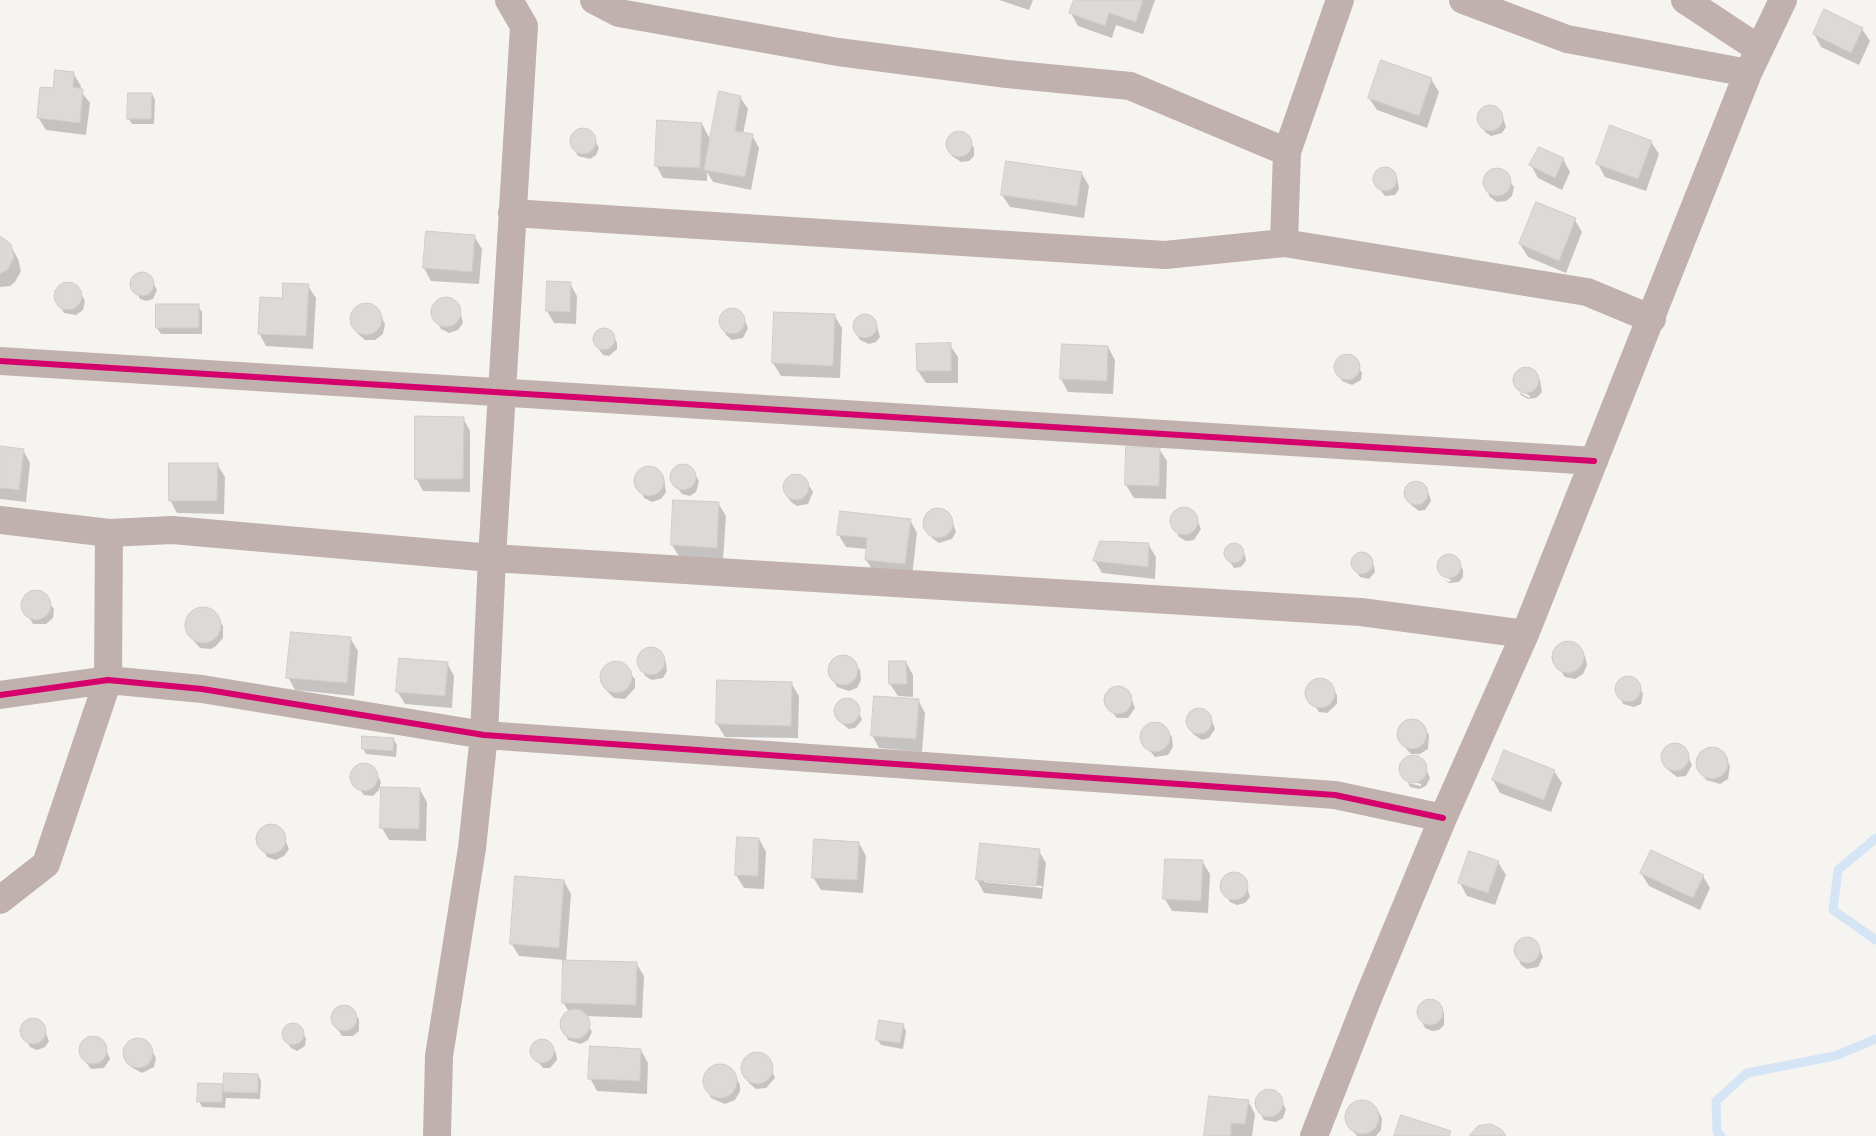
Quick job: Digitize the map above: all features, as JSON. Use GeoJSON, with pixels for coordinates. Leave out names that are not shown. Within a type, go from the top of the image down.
{"type":"FeatureCollection","features":[{"type":"Feature","properties":{"kind":"street"},"geometry":{"type":"LineString","coordinates":[[438,1136],[439,1056],[472,848],[484,735],[501,394],[524,26],[510,0]]}},
{"type":"Feature","properties":{"kind":"street"},"geometry":{"type":"LineString","coordinates":[[594,0],[619,13],[838,52],[1006,74],[1130,86],[1287,152]]}},
{"type":"Feature","properties":{"kind":"street"},"geometry":{"type":"LineString","coordinates":[[1284,243],[1287,152],[1340,0]]}},
{"type":"Feature","properties":{"kind":"street"},"geometry":{"type":"LineString","coordinates":[[1463,0],[1567,39],[1754,61]]}},
{"type":"Feature","properties":{"kind":"street"},"geometry":{"type":"LineString","coordinates":[[1685,0],[1754,61]]}},
{"type":"Feature","properties":{"kind":"street"},"geometry":{"type":"LineString","coordinates":[[1314,1136],[1368,998],[1443,818],[1525,634],[1754,61],[1783,0]]}},
{"type":"Feature","properties":{"kind":"street"},"geometry":{"type":"LineString","coordinates":[[512,213],[1165,255],[1284,243],[1587,292],[1652,318]]}},
{"type":"Feature","properties":{"kind":"street"},"geometry":{"type":"LineString","coordinates":[[0,361],[501,394],[1594,461]]}},
{"type":"Feature","properties":{"kind":"street"},"geometry":{"type":"LineString","coordinates":[[0,520],[109,533],[172,530],[492,558],[1361,612],[1525,634]]}},
{"type":"Feature","properties":{"kind":"street"},"geometry":{"type":"LineString","coordinates":[[0,900],[46,864],[108,680],[109,533]]}},
{"type":"Feature","properties":{"kind":"street"},"geometry":{"type":"LineString","coordinates":[[0,695],[108,680],[202,689],[484,735],[1336,795],[1443,818]]}},
{"type":"Feature","properties":{"kind":"building"},"geometry":{"type":"Polygon","coordinates":[[[1074,0],[1143,0],[1136,22],[1109,13],[1105,26],[1069,13],[1074,0]]]}},
{"type":"Feature","properties":{"kind":"building"},"geometry":{"type":"Polygon","coordinates":[[[1824,9],[1863,28],[1851,53],[1813,34],[1824,9]]]}},
{"type":"Feature","properties":{"kind":"building"},"geometry":{"type":"Polygon","coordinates":[[[1381,60],[1432,78],[1419,116],[1368,98],[1381,60]]]}},
{"type":"Feature","properties":{"kind":"building"},"geometry":{"type":"Polygon","coordinates":[[[55,70],[74,72],[73,87],[83,89],[80,123],[37,118],[40,87],[53,88],[55,70]]]}},
{"type":"Feature","properties":{"kind":"building"},"geometry":{"type":"Polygon","coordinates":[[[719,91],[741,96],[735,131],[753,134],[745,177],[704,170],[719,91]]]}},
{"type":"Feature","properties":{"kind":"building"},"geometry":{"type":"Polygon","coordinates":[[[128,93],[152,93],[151,119],[127,119],[128,93]]]}},
{"type":"Feature","properties":{"kind":"building"},"geometry":{"type":"Polygon","coordinates":[[[1490,105],[1499,109],[1503,118],[1499,127],[1490,131],[1481,127],[1477,118],[1481,109],[1490,105]]]}},
{"type":"Feature","properties":{"kind":"building"},"geometry":{"type":"Polygon","coordinates":[[[657,120],[702,123],[700,168],[655,166],[657,120]]]}},
{"type":"Feature","properties":{"kind":"building"},"geometry":{"type":"Polygon","coordinates":[[[1610,125],[1652,141],[1638,179],[1596,164],[1610,125]]]}},
{"type":"Feature","properties":{"kind":"building"},"geometry":{"type":"Polygon","coordinates":[[[583,128],[592,132],[596,141],[592,150],[583,154],[574,150],[570,141],[574,132],[583,128]]]}},
{"type":"Feature","properties":{"kind":"building"},"geometry":{"type":"Polygon","coordinates":[[[959,131],[968,135],[972,144],[968,153],[959,157],[950,153],[946,144],[950,135],[959,131]]]}},
{"type":"Feature","properties":{"kind":"building"},"geometry":{"type":"Polygon","coordinates":[[[1539,147],[1564,158],[1555,178],[1529,165],[1539,147]]]}},
{"type":"Feature","properties":{"kind":"building"},"geometry":{"type":"Polygon","coordinates":[[[1006,161],[1082,172],[1077,206],[1001,195],[1006,161]]]}},
{"type":"Feature","properties":{"kind":"building"},"geometry":{"type":"Polygon","coordinates":[[[1385,167],[1390,168],[1396,174],[1396,184],[1390,190],[1385,191],[1380,190],[1374,184],[1373,179],[1374,174],[1380,168],[1385,167]]]}},
{"type":"Feature","properties":{"kind":"building"},"geometry":{"type":"Polygon","coordinates":[[[1497,168],[1507,172],[1511,182],[1507,192],[1497,196],[1487,192],[1483,182],[1487,172],[1497,168]]]}},
{"type":"Feature","properties":{"kind":"building"},"geometry":{"type":"Polygon","coordinates":[[[1536,202],[1576,218],[1559,261],[1519,244],[1536,202]]]}},
{"type":"Feature","properties":{"kind":"building"},"geometry":{"type":"Polygon","coordinates":[[[426,231],[475,235],[472,272],[423,268],[426,231]]]}},
{"type":"Feature","properties":{"kind":"building"},"geometry":{"type":"Polygon","coordinates":[[[0,236],[11,244],[14,257],[8,269],[0,274],[0,236]]]}},
{"type":"Feature","properties":{"kind":"building"},"geometry":{"type":"Polygon","coordinates":[[[142,272],[150,276],[154,284],[150,292],[142,296],[134,292],[130,284],[134,276],[142,272]]]}},
{"type":"Feature","properties":{"kind":"building"},"geometry":{"type":"Polygon","coordinates":[[[547,281],[571,282],[570,312],[546,311],[547,281]]]}},
{"type":"Feature","properties":{"kind":"building"},"geometry":{"type":"Polygon","coordinates":[[[68,282],[78,286],[82,296],[78,306],[68,310],[58,306],[54,296],[58,286],[68,282]]]}},
{"type":"Feature","properties":{"kind":"building"},"geometry":{"type":"Polygon","coordinates":[[[283,283],[309,284],[306,336],[258,334],[260,297],[282,298],[283,283]]]}},
{"type":"Feature","properties":{"kind":"building"},"geometry":{"type":"Polygon","coordinates":[[[446,297],[456,302],[461,312],[456,322],[446,327],[436,322],[431,312],[436,302],[446,297]]]}},
{"type":"Feature","properties":{"kind":"building"},"geometry":{"type":"Polygon","coordinates":[[[366,303],[372,304],[377,308],[381,313],[381,325],[377,330],[372,334],[366,335],[360,334],[355,330],[351,325],[350,319],[351,313],[355,308],[360,304],[366,303]]]}},
{"type":"Feature","properties":{"kind":"building"},"geometry":{"type":"Polygon","coordinates":[[[156,304],[199,304],[199,328],[156,328],[156,304]]]}},
{"type":"Feature","properties":{"kind":"building"},"geometry":{"type":"Polygon","coordinates":[[[732,308],[741,312],[745,321],[741,330],[732,334],[723,330],[719,321],[723,312],[732,308]]]}},
{"type":"Feature","properties":{"kind":"building"},"geometry":{"type":"Polygon","coordinates":[[[774,312],[835,314],[833,366],[772,363],[774,312]]]}},
{"type":"Feature","properties":{"kind":"building"},"geometry":{"type":"Polygon","coordinates":[[[865,314],[874,317],[877,326],[874,335],[865,338],[856,335],[853,326],[856,317],[865,314]]]}},
{"type":"Feature","properties":{"kind":"building"},"geometry":{"type":"Polygon","coordinates":[[[604,328],[612,331],[615,339],[612,347],[604,350],[596,347],[593,339],[596,331],[604,328]]]}},
{"type":"Feature","properties":{"kind":"building"},"geometry":{"type":"Polygon","coordinates":[[[951,343],[951,371],[917,371],[916,344],[951,343]]]}},
{"type":"Feature","properties":{"kind":"building"},"geometry":{"type":"Polygon","coordinates":[[[1062,344],[1108,346],[1107,381],[1060,379],[1062,344]]]}},
{"type":"Feature","properties":{"kind":"building"},"geometry":{"type":"Polygon","coordinates":[[[1347,354],[1356,358],[1360,367],[1356,376],[1347,380],[1338,376],[1334,367],[1338,358],[1347,354]]]}},
{"type":"Feature","properties":{"kind":"building"},"geometry":{"type":"Polygon","coordinates":[[[1526,367],[1535,371],[1539,380],[1535,389],[1526,393],[1517,389],[1513,380],[1517,371],[1526,367]]]}},
{"type":"Feature","properties":{"kind":"building"},"geometry":{"type":"Polygon","coordinates":[[[415,416],[464,417],[463,479],[415,479],[415,416]]]}},
{"type":"Feature","properties":{"kind":"building"},"geometry":{"type":"Polygon","coordinates":[[[0,446],[24,449],[19,490],[0,488],[0,446]]]}},
{"type":"Feature","properties":{"kind":"building"},"geometry":{"type":"Polygon","coordinates":[[[1126,447],[1160,447],[1159,486],[1125,485],[1126,447]]]}},
{"type":"Feature","properties":{"kind":"building"},"geometry":{"type":"Polygon","coordinates":[[[169,463],[218,463],[217,501],[169,501],[169,463]]]}},
{"type":"Feature","properties":{"kind":"building"},"geometry":{"type":"Polygon","coordinates":[[[683,464],[692,468],[696,477],[692,486],[683,490],[674,486],[670,477],[674,468],[683,464]]]}},
{"type":"Feature","properties":{"kind":"building"},"geometry":{"type":"Polygon","coordinates":[[[649,466],[660,470],[664,481],[660,492],[649,496],[638,492],[634,481],[638,470],[649,466]]]}},
{"type":"Feature","properties":{"kind":"building"},"geometry":{"type":"Polygon","coordinates":[[[796,474],[806,477],[809,487],[806,497],[796,500],[786,497],[783,487],[786,477],[796,474]]]}},
{"type":"Feature","properties":{"kind":"building"},"geometry":{"type":"Polygon","coordinates":[[[1416,481],[1424,485],[1428,493],[1424,501],[1416,505],[1408,501],[1404,493],[1408,485],[1416,481]]]}},
{"type":"Feature","properties":{"kind":"building"},"geometry":{"type":"Polygon","coordinates":[[[673,500],[719,502],[717,548],[671,545],[673,500]]]}},
{"type":"Feature","properties":{"kind":"building"},"geometry":{"type":"Polygon","coordinates":[[[1184,507],[1194,511],[1198,521],[1194,531],[1184,535],[1174,531],[1170,521],[1174,511],[1184,507]]]}},
{"type":"Feature","properties":{"kind":"building"},"geometry":{"type":"Polygon","coordinates":[[[938,508],[944,509],[952,517],[952,529],[944,537],[938,538],[932,537],[924,529],[923,523],[924,517],[932,509],[938,508]]]}},
{"type":"Feature","properties":{"kind":"building"},"geometry":{"type":"Polygon","coordinates":[[[840,511],[911,519],[905,564],[865,560],[867,538],[837,535],[840,511]]]}},
{"type":"Feature","properties":{"kind":"building"},"geometry":{"type":"Polygon","coordinates":[[[1100,541],[1149,543],[1148,567],[1093,561],[1100,541]]]}},
{"type":"Feature","properties":{"kind":"building"},"geometry":{"type":"Polygon","coordinates":[[[1234,543],[1241,546],[1244,553],[1241,560],[1234,563],[1227,560],[1224,553],[1227,546],[1234,543]]]}},
{"type":"Feature","properties":{"kind":"building"},"geometry":{"type":"Polygon","coordinates":[[[1362,552],[1370,555],[1373,563],[1370,571],[1362,574],[1354,571],[1351,563],[1354,555],[1362,552]]]}},
{"type":"Feature","properties":{"kind":"building"},"geometry":{"type":"Polygon","coordinates":[[[1449,554],[1457,558],[1461,566],[1457,574],[1449,578],[1441,574],[1437,566],[1441,558],[1449,554]]]}},
{"type":"Feature","properties":{"kind":"building"},"geometry":{"type":"Polygon","coordinates":[[[36,590],[47,594],[51,605],[47,616],[36,620],[25,616],[21,605],[25,594],[36,590]]]}},
{"type":"Feature","properties":{"kind":"building"},"geometry":{"type":"Polygon","coordinates":[[[203,607],[216,612],[221,625],[216,638],[203,643],[190,638],[185,625],[190,612],[203,607]]]}},
{"type":"Feature","properties":{"kind":"building"},"geometry":{"type":"Polygon","coordinates":[[[291,632],[351,637],[347,683],[286,678],[291,632]]]}},
{"type":"Feature","properties":{"kind":"building"},"geometry":{"type":"Polygon","coordinates":[[[1568,641],[1574,642],[1579,646],[1583,651],[1583,663],[1579,668],[1574,672],[1568,673],[1562,672],[1557,668],[1553,663],[1552,657],[1553,651],[1557,646],[1562,642],[1568,641]]]}},
{"type":"Feature","properties":{"kind":"building"},"geometry":{"type":"Polygon","coordinates":[[[651,647],[661,651],[665,661],[661,671],[651,675],[641,671],[637,661],[641,651],[651,647]]]}},
{"type":"Feature","properties":{"kind":"building"},"geometry":{"type":"Polygon","coordinates":[[[843,655],[854,659],[858,670],[854,681],[843,685],[832,681],[828,670],[832,659],[843,655]]]}},
{"type":"Feature","properties":{"kind":"building"},"geometry":{"type":"Polygon","coordinates":[[[399,658],[448,662],[445,696],[396,692],[399,658]]]}},
{"type":"Feature","properties":{"kind":"building"},"geometry":{"type":"Polygon","coordinates":[[[616,661],[628,665],[632,677],[628,689],[616,693],[604,689],[600,677],[604,665],[616,661]]]}},
{"type":"Feature","properties":{"kind":"building"},"geometry":{"type":"Polygon","coordinates":[[[889,661],[906,661],[907,684],[889,684],[889,661]]]}},
{"type":"Feature","properties":{"kind":"building"},"geometry":{"type":"Polygon","coordinates":[[[1628,676],[1637,680],[1641,689],[1637,698],[1628,702],[1619,698],[1615,689],[1619,680],[1628,676]]]}},
{"type":"Feature","properties":{"kind":"building"},"geometry":{"type":"Polygon","coordinates":[[[1320,678],[1330,683],[1335,693],[1330,703],[1320,708],[1310,703],[1305,693],[1310,683],[1320,678]]]}},
{"type":"Feature","properties":{"kind":"building"},"geometry":{"type":"Polygon","coordinates":[[[717,680],[792,682],[791,726],[716,724],[717,680]]]}},
{"type":"Feature","properties":{"kind":"building"},"geometry":{"type":"Polygon","coordinates":[[[1118,686],[1128,690],[1132,700],[1128,710],[1118,714],[1108,710],[1104,700],[1108,690],[1118,686]]]}},
{"type":"Feature","properties":{"kind":"building"},"geometry":{"type":"Polygon","coordinates":[[[874,696],[919,699],[916,739],[871,736],[874,696]]]}},
{"type":"Feature","properties":{"kind":"building"},"geometry":{"type":"Polygon","coordinates":[[[847,698],[856,702],[860,711],[856,720],[847,724],[838,720],[834,711],[838,702],[847,698]]]}},
{"type":"Feature","properties":{"kind":"building"},"geometry":{"type":"Polygon","coordinates":[[[1199,708],[1208,712],[1212,721],[1208,730],[1199,734],[1190,730],[1186,721],[1190,712],[1199,708]]]}},
{"type":"Feature","properties":{"kind":"building"},"geometry":{"type":"Polygon","coordinates":[[[1412,719],[1423,723],[1427,734],[1423,745],[1412,749],[1401,745],[1397,734],[1401,723],[1412,719]]]}},
{"type":"Feature","properties":{"kind":"building"},"geometry":{"type":"Polygon","coordinates":[[[1155,722],[1166,726],[1170,737],[1166,748],[1155,752],[1144,748],[1140,737],[1144,726],[1155,722]]]}},
{"type":"Feature","properties":{"kind":"building"},"geometry":{"type":"Polygon","coordinates":[[[362,736],[394,738],[393,751],[362,749],[362,736]]]}},
{"type":"Feature","properties":{"kind":"building"},"geometry":{"type":"Polygon","coordinates":[[[1675,743],[1685,747],[1689,757],[1685,767],[1675,771],[1665,767],[1661,757],[1665,747],[1675,743]]]}},
{"type":"Feature","properties":{"kind":"building"},"geometry":{"type":"Polygon","coordinates":[[[1712,747],[1718,748],[1723,752],[1727,757],[1727,769],[1723,774],[1718,778],[1712,779],[1706,778],[1701,774],[1697,769],[1696,763],[1697,757],[1701,752],[1706,748],[1712,747]]]}},
{"type":"Feature","properties":{"kind":"building"},"geometry":{"type":"Polygon","coordinates":[[[1504,750],[1555,770],[1544,800],[1492,780],[1504,750]]]}},
{"type":"Feature","properties":{"kind":"building"},"geometry":{"type":"Polygon","coordinates":[[[1413,755],[1423,759],[1427,769],[1423,779],[1413,783],[1403,779],[1399,769],[1403,759],[1413,755]]]}},
{"type":"Feature","properties":{"kind":"building"},"geometry":{"type":"Polygon","coordinates":[[[364,763],[374,767],[378,777],[374,787],[364,791],[354,787],[350,777],[354,767],[364,763]]]}},
{"type":"Feature","properties":{"kind":"building"},"geometry":{"type":"Polygon","coordinates":[[[381,787],[420,788],[419,829],[380,828],[381,787]]]}},
{"type":"Feature","properties":{"kind":"building"},"geometry":{"type":"Polygon","coordinates":[[[271,824],[282,828],[286,839],[282,850],[271,854],[260,850],[256,839],[260,828],[271,824]]]}},
{"type":"Feature","properties":{"kind":"building"},"geometry":{"type":"Polygon","coordinates":[[[737,837],[759,838],[758,876],[735,875],[737,837]]]}},
{"type":"Feature","properties":{"kind":"building"},"geometry":{"type":"Polygon","coordinates":[[[814,839],[859,842],[857,880],[812,878],[814,839]]]}},
{"type":"Feature","properties":{"kind":"building"},"geometry":{"type":"Polygon","coordinates":[[[980,843],[1040,849],[1036,886],[976,880],[980,843]]]}},
{"type":"Feature","properties":{"kind":"building"},"geometry":{"type":"Polygon","coordinates":[[[1651,850],[1704,875],[1693,898],[1640,873],[1651,850]]]}},
{"type":"Feature","properties":{"kind":"building"},"geometry":{"type":"Polygon","coordinates":[[[1469,851],[1499,861],[1488,893],[1458,883],[1469,851]]]}},
{"type":"Feature","properties":{"kind":"building"},"geometry":{"type":"Polygon","coordinates":[[[1165,859],[1203,860],[1201,901],[1163,899],[1165,859]]]}},
{"type":"Feature","properties":{"kind":"building"},"geometry":{"type":"Polygon","coordinates":[[[1234,872],[1244,876],[1248,886],[1244,896],[1234,900],[1224,896],[1220,886],[1224,876],[1234,872]]]}},
{"type":"Feature","properties":{"kind":"building"},"geometry":{"type":"Polygon","coordinates":[[[515,876],[564,880],[559,948],[510,944],[515,876]]]}},
{"type":"Feature","properties":{"kind":"building"},"geometry":{"type":"Polygon","coordinates":[[[1527,937],[1536,941],[1540,950],[1536,959],[1527,963],[1518,959],[1514,950],[1518,941],[1527,937]]]}},
{"type":"Feature","properties":{"kind":"building"},"geometry":{"type":"Polygon","coordinates":[[[563,960],[637,962],[636,1005],[562,1003],[563,960]]]}},
{"type":"Feature","properties":{"kind":"building"},"geometry":{"type":"Polygon","coordinates":[[[1430,999],[1439,1003],[1443,1012],[1439,1021],[1430,1025],[1421,1021],[1417,1012],[1421,1003],[1430,999]]]}},
{"type":"Feature","properties":{"kind":"building"},"geometry":{"type":"Polygon","coordinates":[[[344,1005],[354,1008],[357,1018],[354,1028],[344,1031],[334,1028],[331,1018],[334,1008],[344,1005]]]}},
{"type":"Feature","properties":{"kind":"building"},"geometry":{"type":"Polygon","coordinates":[[[575,1009],[586,1013],[590,1024],[586,1035],[575,1039],[564,1035],[560,1024],[564,1013],[575,1009]]]}},
{"type":"Feature","properties":{"kind":"building"},"geometry":{"type":"Polygon","coordinates":[[[33,1018],[42,1022],[46,1031],[42,1040],[33,1044],[24,1040],[20,1031],[24,1022],[33,1018]]]}},
{"type":"Feature","properties":{"kind":"building"},"geometry":{"type":"Polygon","coordinates":[[[879,1020],[904,1024],[900,1043],[876,1040],[879,1020]]]}},
{"type":"Feature","properties":{"kind":"building"},"geometry":{"type":"Polygon","coordinates":[[[293,1023],[301,1026],[304,1034],[301,1042],[293,1045],[285,1042],[282,1034],[285,1026],[293,1023]]]}},
{"type":"Feature","properties":{"kind":"building"},"geometry":{"type":"Polygon","coordinates":[[[93,1036],[103,1040],[107,1050],[103,1060],[93,1064],[83,1060],[79,1050],[83,1040],[93,1036]]]}},
{"type":"Feature","properties":{"kind":"building"},"geometry":{"type":"Polygon","coordinates":[[[138,1038],[144,1039],[152,1047],[152,1059],[144,1067],[138,1068],[132,1067],[124,1059],[123,1053],[124,1047],[132,1039],[138,1038]]]}},
{"type":"Feature","properties":{"kind":"building"},"geometry":{"type":"Polygon","coordinates":[[[542,1039],[551,1042],[554,1051],[551,1060],[542,1063],[533,1060],[530,1051],[533,1042],[542,1039]]]}},
{"type":"Feature","properties":{"kind":"building"},"geometry":{"type":"Polygon","coordinates":[[[590,1046],[641,1049],[640,1081],[588,1079],[590,1046]]]}},
{"type":"Feature","properties":{"kind":"building"},"geometry":{"type":"Polygon","coordinates":[[[757,1052],[768,1057],[773,1068],[768,1079],[757,1084],[746,1079],[741,1068],[746,1057],[757,1052]]]}},
{"type":"Feature","properties":{"kind":"building"},"geometry":{"type":"Polygon","coordinates":[[[720,1064],[727,1065],[732,1069],[736,1074],[736,1088],[732,1093],[727,1097],[720,1098],[713,1097],[708,1093],[704,1088],[703,1081],[704,1074],[708,1069],[713,1065],[720,1064]]]}},
{"type":"Feature","properties":{"kind":"building"},"geometry":{"type":"Polygon","coordinates":[[[224,1073],[258,1074],[258,1093],[223,1092],[224,1073]]]}},
{"type":"Feature","properties":{"kind":"building"},"geometry":{"type":"Polygon","coordinates":[[[198,1083],[223,1084],[222,1102],[197,1102],[198,1083]]]}},
{"type":"Feature","properties":{"kind":"building"},"geometry":{"type":"Polygon","coordinates":[[[1269,1089],[1279,1093],[1283,1103],[1279,1113],[1269,1117],[1259,1113],[1255,1103],[1259,1093],[1269,1089]]]}},
{"type":"Feature","properties":{"kind":"building"},"geometry":{"type":"Polygon","coordinates":[[[1209,1096],[1249,1100],[1245,1124],[1231,1123],[1231,1136],[1204,1136],[1209,1096]]]}},
{"type":"Feature","properties":{"kind":"building"},"geometry":{"type":"Polygon","coordinates":[[[1362,1100],[1369,1101],[1374,1105],[1378,1110],[1378,1124],[1374,1129],[1369,1133],[1362,1134],[1355,1133],[1350,1129],[1346,1124],[1345,1117],[1346,1110],[1350,1105],[1355,1101],[1362,1100]]]}},
{"type":"Feature","properties":{"kind":"building"},"geometry":{"type":"Polygon","coordinates":[[[1401,1115],[1451,1131],[1449,1136],[1394,1136],[1401,1115]]]}},
{"type":"Feature","properties":{"kind":"building"},"geometry":{"type":"Polygon","coordinates":[[[1491,1124],[1502,1130],[1506,1136],[1469,1136],[1478,1126],[1491,1124]]]}},
{"type":"Feature","properties":{"kind":"waterway"},"geometry":{"type":"LineString","coordinates":[[1876,838],[1838,870],[1833,910],[1876,940]]}},
{"type":"Feature","properties":{"kind":"waterway"},"geometry":{"type":"LineString","coordinates":[[1721,1136],[1717,1132],[1716,1101],[1747,1073],[1835,1056],[1876,1039]]}},
{"type":"Feature","properties":{"kind":"cycle path"},"geometry":{"type":"LineString","coordinates":[[0,361],[1594,461]]}},
{"type":"Feature","properties":{"kind":"cycle path"},"geometry":{"type":"LineString","coordinates":[[0,695],[108,680],[202,689],[484,735],[1335,795],[1443,818]]}}]}
